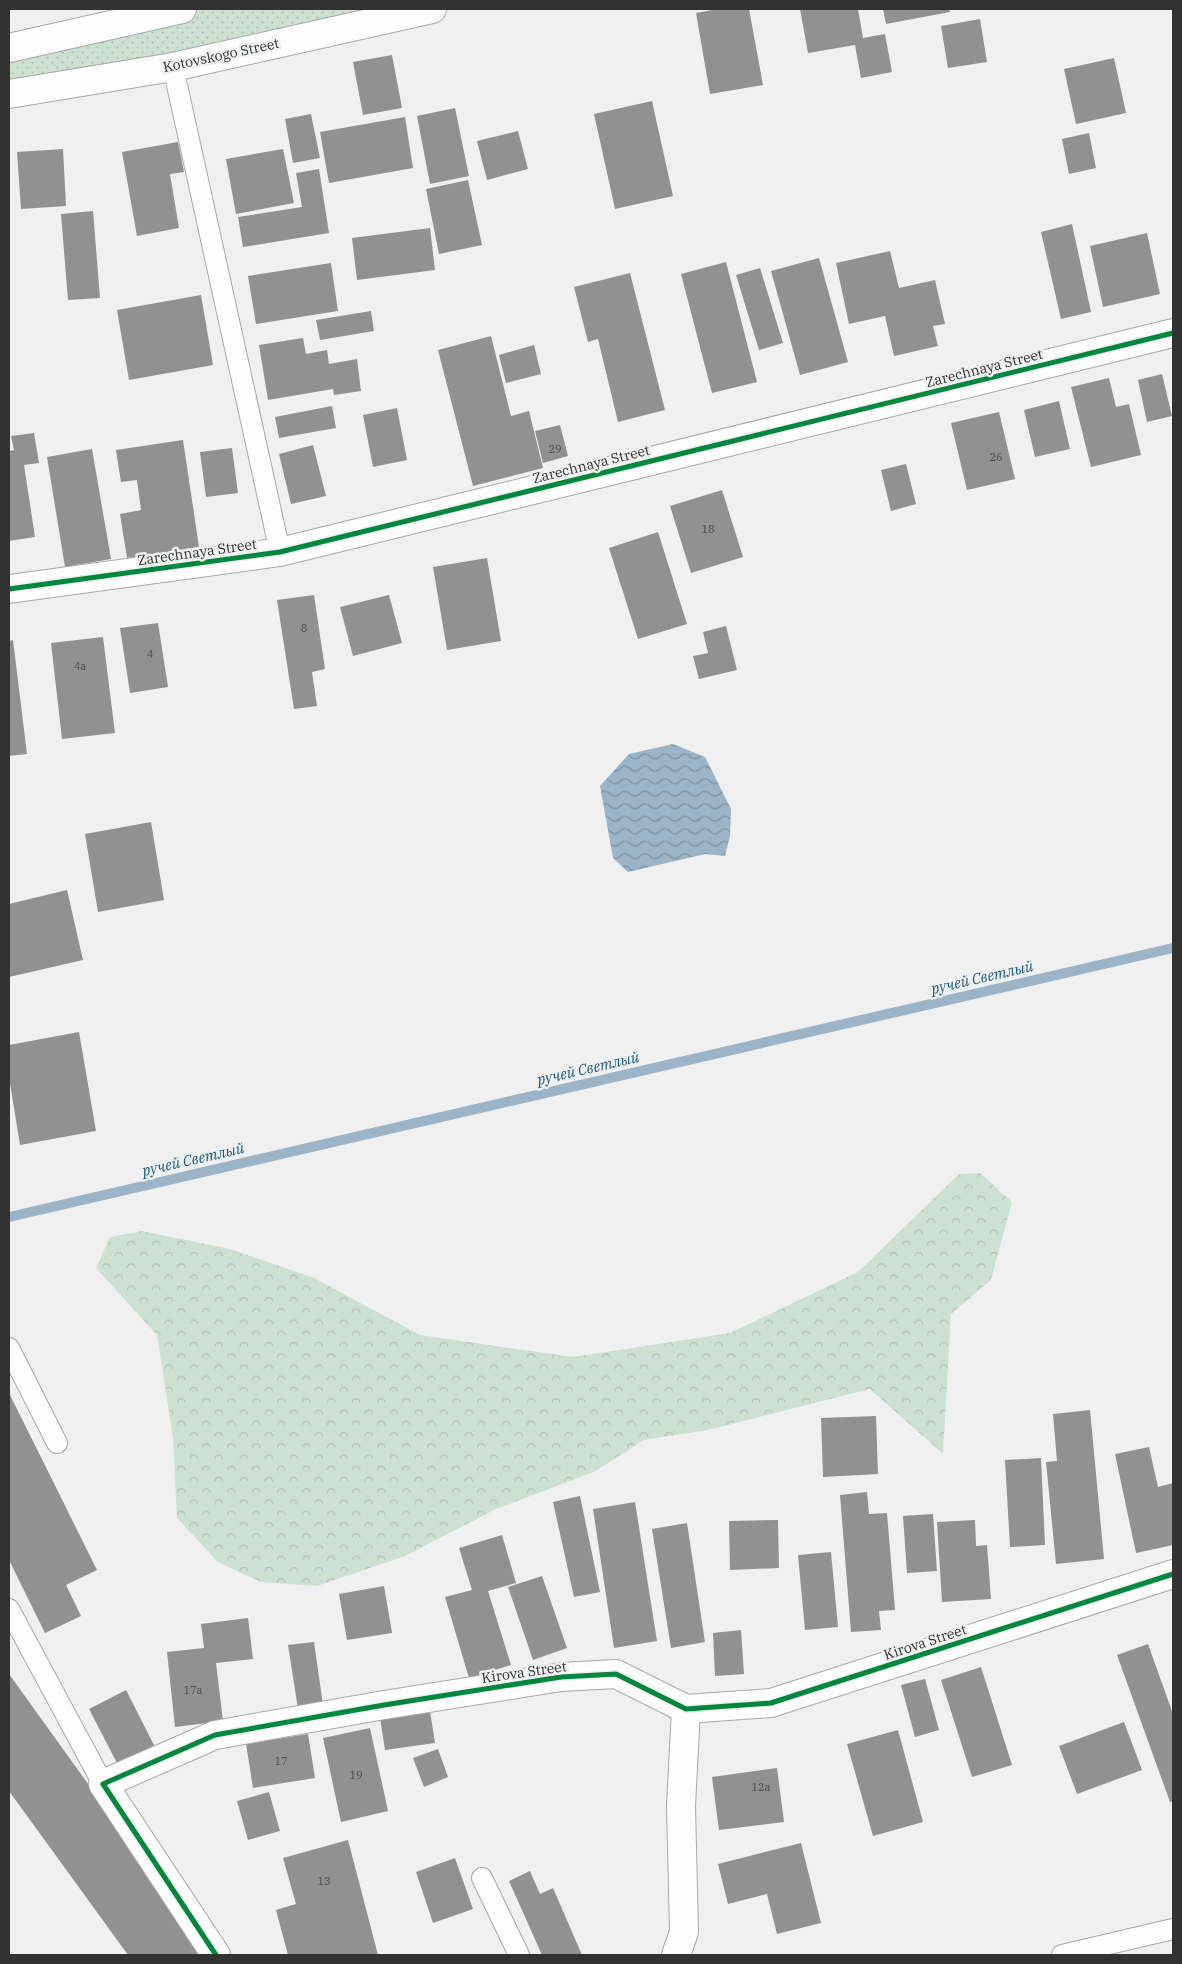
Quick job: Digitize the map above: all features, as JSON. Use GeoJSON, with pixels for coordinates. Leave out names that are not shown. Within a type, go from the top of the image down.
{"type":"FeatureCollection","features":[{"type":"Feature","properties":{"kind":"street"},"geometry":{"type":"LineString","coordinates":[[9,48],[182,9]]}},
{"type":"Feature","properties":{"kind":"street","name":"Kotovskogo Street"},"geometry":{"type":"LineString","coordinates":[[9,94],[173,67],[432,9]]}},
{"type":"Feature","properties":{"kind":"street","name":"Zarechnaya Street"},"geometry":{"type":"LineString","coordinates":[[9,589],[280,552],[1173,333]]}},
{"type":"Feature","properties":{"kind":"street","name":"Kirova Street"},"geometry":{"type":"LineString","coordinates":[[103,1784],[215,1735],[384,1705],[561,1677],[616,1674],[686,1710],[771,1703],[1173,1574]]}},
{"type":"Feature","properties":{"kind":"street"},"geometry":{"type":"LineString","coordinates":[[676,1955],[684,1932],[681,1806],[686,1710]]}},
{"type":"Feature","properties":{"kind":"street"},"geometry":{"type":"LineString","coordinates":[[103,1784],[216,1955]]}},
{"type":"Feature","properties":{"kind":"lane"},"geometry":{"type":"LineString","coordinates":[[173,67],[280,552]]}},
{"type":"Feature","properties":{"kind":"lane"},"geometry":{"type":"LineString","coordinates":[[9,1348],[57,1443]]}},
{"type":"Feature","properties":{"kind":"lane"},"geometry":{"type":"LineString","coordinates":[[9,1609],[103,1784]]}},
{"type":"Feature","properties":{"kind":"lane"},"geometry":{"type":"LineString","coordinates":[[482,1878],[519,1955]]}},
{"type":"Feature","properties":{"kind":"lane"},"geometry":{"type":"LineString","coordinates":[[1062,1955],[1173,1929]]}},
{"type":"Feature","properties":{"kind":"green space"},"geometry":{"type":"Polygon","coordinates":[[[163,9],[432,9],[9,94],[9,46],[163,9]]]}},
{"type":"Feature","properties":{"kind":"green space"},"geometry":{"type":"Polygon","coordinates":[[[980,1173],[1012,1202],[991,1280],[951,1314],[943,1454],[870,1389],[708,1430],[644,1440],[594,1472],[496,1509],[405,1556],[317,1586],[261,1582],[218,1562],[177,1518],[173,1438],[157,1335],[96,1268],[110,1237],[142,1231],[230,1249],[314,1278],[420,1335],[573,1357],[730,1333],[858,1272],[959,1174],[980,1173]]]}},
{"type":"Feature","properties":{"kind":"water"},"geometry":{"type":"Polygon","coordinates":[[[673,744],[705,757],[731,809],[730,836],[725,856],[705,854],[628,872],[613,858],[600,786],[629,754],[673,744]]]}},
{"type":"Feature","properties":{"kind":"building"},"geometry":{"type":"Polygon","coordinates":[[[718,9],[749,9],[763,85],[710,94],[696,13],[718,9]]]}},
{"type":"Feature","properties":{"kind":"building"},"geometry":{"type":"Polygon","coordinates":[[[800,9],[858,9],[863,38],[885,34],[892,72],[861,78],[855,45],[808,53],[800,9]]]}},
{"type":"Feature","properties":{"kind":"building"},"geometry":{"type":"Polygon","coordinates":[[[883,9],[949,9],[950,12],[886,24],[883,9]]]}},
{"type":"Feature","properties":{"kind":"building"},"geometry":{"type":"Polygon","coordinates":[[[980,19],[987,62],[948,68],[941,26],[980,19]]]}},
{"type":"Feature","properties":{"kind":"building"},"geometry":{"type":"Polygon","coordinates":[[[392,55],[402,108],[363,115],[353,62],[392,55]]]}},
{"type":"Feature","properties":{"kind":"building"},"geometry":{"type":"Polygon","coordinates":[[[1114,58],[1126,113],[1076,124],[1064,69],[1114,58]]]}},
{"type":"Feature","properties":{"kind":"building"},"geometry":{"type":"Polygon","coordinates":[[[652,101],[673,196],[615,209],[594,114],[652,101]]]}},
{"type":"Feature","properties":{"kind":"building"},"geometry":{"type":"Polygon","coordinates":[[[455,108],[469,176],[430,184],[417,116],[455,108]]]}},
{"type":"Feature","properties":{"kind":"building"},"geometry":{"type":"Polygon","coordinates":[[[311,114],[320,158],[293,163],[285,119],[311,114]]]}},
{"type":"Feature","properties":{"kind":"building"},"geometry":{"type":"Polygon","coordinates":[[[405,117],[413,168],[329,183],[320,132],[405,117]]]}},
{"type":"Feature","properties":{"kind":"building"},"geometry":{"type":"Polygon","coordinates":[[[518,131],[528,169],[487,180],[477,141],[518,131]]]}},
{"type":"Feature","properties":{"kind":"building"},"geometry":{"type":"Polygon","coordinates":[[[1089,133],[1096,168],[1069,174],[1062,139],[1089,133]]]}},
{"type":"Feature","properties":{"kind":"building"},"geometry":{"type":"Polygon","coordinates":[[[178,142],[184,172],[170,174],[179,228],[137,236],[122,152],[178,142]]]}},
{"type":"Feature","properties":{"kind":"building"},"geometry":{"type":"Polygon","coordinates":[[[63,149],[66,206],[21,209],[17,152],[63,149]]]}},
{"type":"Feature","properties":{"kind":"building"},"geometry":{"type":"Polygon","coordinates":[[[283,149],[294,203],[236,214],[226,159],[283,149]]]}},
{"type":"Feature","properties":{"kind":"building"},"geometry":{"type":"Polygon","coordinates":[[[319,169],[329,233],[243,247],[238,217],[302,207],[296,173],[319,169]]]}},
{"type":"Feature","properties":{"kind":"building"},"geometry":{"type":"Polygon","coordinates":[[[468,180],[482,245],[439,254],[426,189],[468,180]]]}},
{"type":"Feature","properties":{"kind":"building"},"geometry":{"type":"Polygon","coordinates":[[[93,211],[100,298],[68,300],[61,214],[93,211]]]}},
{"type":"Feature","properties":{"kind":"building"},"geometry":{"type":"Polygon","coordinates":[[[1072,224],[1091,312],[1061,319],[1041,232],[1072,224]]]}},
{"type":"Feature","properties":{"kind":"building"},"geometry":{"type":"Polygon","coordinates":[[[430,228],[435,270],[357,280],[352,238],[430,228]]]}},
{"type":"Feature","properties":{"kind":"building"},"geometry":{"type":"Polygon","coordinates":[[[1147,233],[1160,294],[1103,307],[1090,246],[1147,233]]]}},
{"type":"Feature","properties":{"kind":"building"},"geometry":{"type":"Polygon","coordinates":[[[890,251],[899,288],[935,280],[945,324],[933,326],[938,346],[894,356],[885,316],[849,324],[836,263],[890,251]]]}},
{"type":"Feature","properties":{"kind":"building"},"geometry":{"type":"Polygon","coordinates":[[[819,258],[848,362],[800,375],[771,271],[819,258]]]}},
{"type":"Feature","properties":{"kind":"building"},"geometry":{"type":"Polygon","coordinates":[[[726,262],[757,382],[712,393],[681,274],[726,262]]]}},
{"type":"Feature","properties":{"kind":"building"},"geometry":{"type":"Polygon","coordinates":[[[331,263],[338,311],[256,324],[248,276],[331,263]]]}},
{"type":"Feature","properties":{"kind":"building"},"geometry":{"type":"Polygon","coordinates":[[[760,268],[783,343],[759,350],[736,275],[760,268]]]}},
{"type":"Feature","properties":{"kind":"building"},"geometry":{"type":"Polygon","coordinates":[[[630,273],[665,410],[618,422],[598,339],[588,342],[574,287],[630,273]]]}},
{"type":"Feature","properties":{"kind":"building"},"geometry":{"type":"Polygon","coordinates":[[[201,295],[213,365],[129,380],[117,310],[201,295]]]}},
{"type":"Feature","properties":{"kind":"building"},"geometry":{"type":"Polygon","coordinates":[[[371,311],[374,331],[320,340],[316,320],[371,311]]]}},
{"type":"Feature","properties":{"kind":"building"},"geometry":{"type":"Polygon","coordinates":[[[491,336],[511,416],[529,411],[543,468],[473,486],[438,350],[491,336]]]}},
{"type":"Feature","properties":{"kind":"building"},"geometry":{"type":"Polygon","coordinates":[[[303,338],[306,354],[327,350],[329,364],[357,359],[361,391],[334,395],[333,389],[268,400],[259,345],[303,338]]]}},
{"type":"Feature","properties":{"kind":"building"},"geometry":{"type":"Polygon","coordinates":[[[534,345],[541,374],[506,383],[499,355],[534,345]]]}},
{"type":"Feature","properties":{"kind":"building"},"geometry":{"type":"Polygon","coordinates":[[[1162,374],[1172,416],[1147,422],[1138,380],[1162,374]]]}},
{"type":"Feature","properties":{"kind":"building"},"geometry":{"type":"Polygon","coordinates":[[[1109,378],[1116,407],[1129,404],[1141,455],[1091,467],[1071,387],[1109,378]]]}},
{"type":"Feature","properties":{"kind":"building"},"geometry":{"type":"Polygon","coordinates":[[[1059,401],[1070,449],[1035,457],[1024,410],[1059,401]]]}},
{"type":"Feature","properties":{"kind":"building"},"geometry":{"type":"Polygon","coordinates":[[[332,406],[336,428],[279,438],[275,417],[332,406]]]}},
{"type":"Feature","properties":{"kind":"building"},"geometry":{"type":"Polygon","coordinates":[[[397,408],[407,460],[373,467],[363,415],[397,408]]]}},
{"type":"Feature","properties":{"kind":"building"},"geometry":{"type":"Polygon","coordinates":[[[999,412],[1015,479],[967,490],[951,423],[999,412]]]}},
{"type":"Feature","properties":{"kind":"building"},"geometry":{"type":"Polygon","coordinates":[[[560,425],[568,456],[543,463],[535,431],[560,425]]]}},
{"type":"Feature","properties":{"kind":"building"},"geometry":{"type":"Polygon","coordinates":[[[34,433],[39,463],[24,465],[35,537],[9,541],[9,451],[14,450],[11,436],[34,433]]]}},
{"type":"Feature","properties":{"kind":"building"},"geometry":{"type":"Polygon","coordinates":[[[183,440],[199,547],[127,558],[120,514],[141,510],[137,480],[121,482],[116,450],[183,440]]]}},
{"type":"Feature","properties":{"kind":"building"},"geometry":{"type":"Polygon","coordinates":[[[313,445],[326,496],[291,504],[279,454],[313,445]]]}},
{"type":"Feature","properties":{"kind":"building"},"geometry":{"type":"Polygon","coordinates":[[[232,448],[238,493],[206,497],[200,452],[232,448]]]}},
{"type":"Feature","properties":{"kind":"building"},"geometry":{"type":"Polygon","coordinates":[[[92,449],[111,559],[65,567],[47,457],[92,449]]]}},
{"type":"Feature","properties":{"kind":"building"},"geometry":{"type":"Polygon","coordinates":[[[906,464],[916,504],[891,511],[881,470],[906,464]]]}},
{"type":"Feature","properties":{"kind":"building"},"geometry":{"type":"Polygon","coordinates":[[[722,490],[743,557],[691,573],[670,506],[722,490]]]}},
{"type":"Feature","properties":{"kind":"building"},"geometry":{"type":"Polygon","coordinates":[[[658,532],[687,624],[638,639],[609,548],[658,532]]]}},
{"type":"Feature","properties":{"kind":"building"},"geometry":{"type":"Polygon","coordinates":[[[487,558],[501,641],[447,650],[433,567],[487,558]]]}},
{"type":"Feature","properties":{"kind":"building"},"geometry":{"type":"Polygon","coordinates":[[[314,595],[325,669],[312,672],[317,706],[294,709],[277,600],[314,595]]]}},
{"type":"Feature","properties":{"kind":"building"},"geometry":{"type":"Polygon","coordinates":[[[389,595],[402,643],[353,656],[340,607],[389,595]]]}},
{"type":"Feature","properties":{"kind":"building"},"geometry":{"type":"Polygon","coordinates":[[[158,623],[168,687],[130,693],[120,628],[158,623]]]}},
{"type":"Feature","properties":{"kind":"building"},"geometry":{"type":"Polygon","coordinates":[[[726,626],[737,670],[699,679],[693,656],[708,653],[703,632],[726,626]]]}},
{"type":"Feature","properties":{"kind":"building"},"geometry":{"type":"Polygon","coordinates":[[[103,637],[115,733],[62,739],[51,643],[103,637]]]}},
{"type":"Feature","properties":{"kind":"building"},"geometry":{"type":"Polygon","coordinates":[[[13,640],[27,754],[9,756],[9,641],[13,640]]]}},
{"type":"Feature","properties":{"kind":"building"},"geometry":{"type":"Polygon","coordinates":[[[151,822],[164,900],[98,912],[85,834],[151,822]]]}},
{"type":"Feature","properties":{"kind":"building"},"geometry":{"type":"Polygon","coordinates":[[[67,890],[83,960],[9,977],[9,904],[67,890]]]}},
{"type":"Feature","properties":{"kind":"building"},"geometry":{"type":"Polygon","coordinates":[[[79,1032],[96,1131],[20,1145],[9,1077],[9,1045],[79,1032]]]}},
{"type":"Feature","properties":{"kind":"building"},"geometry":{"type":"Polygon","coordinates":[[[9,1393],[97,1570],[66,1585],[81,1616],[45,1633],[9,1560],[9,1393]]]}},
{"type":"Feature","properties":{"kind":"building"},"geometry":{"type":"Polygon","coordinates":[[[1090,1410],[1104,1559],[1056,1564],[1046,1462],[1057,1461],[1053,1414],[1090,1410]]]}},
{"type":"Feature","properties":{"kind":"building"},"geometry":{"type":"Polygon","coordinates":[[[876,1416],[878,1474],[823,1477],[821,1418],[876,1416]]]}},
{"type":"Feature","properties":{"kind":"building"},"geometry":{"type":"Polygon","coordinates":[[[1149,1447],[1158,1487],[1173,1483],[1173,1545],[1136,1553],[1115,1454],[1149,1447]]]}},
{"type":"Feature","properties":{"kind":"building"},"geometry":{"type":"Polygon","coordinates":[[[1041,1458],[1045,1545],[1010,1547],[1005,1460],[1041,1458]]]}},
{"type":"Feature","properties":{"kind":"building"},"geometry":{"type":"Polygon","coordinates":[[[867,1492],[869,1514],[887,1513],[895,1610],[879,1611],[881,1630],[851,1632],[840,1495],[867,1492]]]}},
{"type":"Feature","properties":{"kind":"building"},"geometry":{"type":"Polygon","coordinates":[[[580,1496],[600,1592],[574,1597],[553,1502],[580,1496]]]}},
{"type":"Feature","properties":{"kind":"building"},"geometry":{"type":"Polygon","coordinates":[[[635,1502],[657,1641],[614,1648],[593,1509],[635,1502]]]}},
{"type":"Feature","properties":{"kind":"building"},"geometry":{"type":"Polygon","coordinates":[[[933,1514],[937,1571],[907,1573],[903,1516],[933,1514]]]}},
{"type":"Feature","properties":{"kind":"building"},"geometry":{"type":"Polygon","coordinates":[[[778,1520],[779,1568],[730,1570],[729,1521],[778,1520]]]}},
{"type":"Feature","properties":{"kind":"building"},"geometry":{"type":"Polygon","coordinates":[[[975,1520],[976,1546],[987,1545],[991,1599],[942,1602],[937,1522],[975,1520]]]}},
{"type":"Feature","properties":{"kind":"building"},"geometry":{"type":"Polygon","coordinates":[[[687,1523],[705,1642],[671,1648],[652,1529],[687,1523]]]}},
{"type":"Feature","properties":{"kind":"building"},"geometry":{"type":"Polygon","coordinates":[[[502,1535],[516,1583],[488,1591],[511,1665],[469,1678],[445,1597],[472,1590],[459,1548],[502,1535]]]}},
{"type":"Feature","properties":{"kind":"building"},"geometry":{"type":"Polygon","coordinates":[[[831,1552],[838,1627],[805,1630],[798,1555],[831,1552]]]}},
{"type":"Feature","properties":{"kind":"building"},"geometry":{"type":"Polygon","coordinates":[[[542,1576],[567,1648],[533,1660],[508,1587],[542,1576]]]}},
{"type":"Feature","properties":{"kind":"building"},"geometry":{"type":"Polygon","coordinates":[[[384,1586],[392,1633],[347,1640],[339,1594],[384,1586]]]}},
{"type":"Feature","properties":{"kind":"building"},"geometry":{"type":"Polygon","coordinates":[[[248,1618],[253,1659],[216,1663],[223,1721],[175,1727],[167,1652],[204,1648],[201,1624],[248,1618]]]}},
{"type":"Feature","properties":{"kind":"building"},"geometry":{"type":"Polygon","coordinates":[[[741,1630],[744,1674],[715,1676],[713,1633],[741,1630]]]}},
{"type":"Feature","properties":{"kind":"building"},"geometry":{"type":"Polygon","coordinates":[[[314,1642],[323,1705],[298,1709],[288,1645],[314,1642]]]}},
{"type":"Feature","properties":{"kind":"building"},"geometry":{"type":"Polygon","coordinates":[[[1148,1644],[1173,1714],[1173,1801],[1170,1802],[1117,1655],[1148,1644]]]}},
{"type":"Feature","properties":{"kind":"building"},"geometry":{"type":"Polygon","coordinates":[[[981,1667],[1012,1765],[972,1777],[941,1680],[981,1667]]]}},
{"type":"Feature","properties":{"kind":"building"},"geometry":{"type":"Polygon","coordinates":[[[9,1674],[211,1955],[128,1955],[9,1791],[9,1674]]]}},
{"type":"Feature","properties":{"kind":"building"},"geometry":{"type":"Polygon","coordinates":[[[925,1679],[939,1730],[915,1737],[901,1685],[925,1679]]]}},
{"type":"Feature","properties":{"kind":"building"},"geometry":{"type":"Polygon","coordinates":[[[126,1690],[155,1747],[118,1765],[89,1709],[126,1690]]]}},
{"type":"Feature","properties":{"kind":"building"},"geometry":{"type":"Polygon","coordinates":[[[430,1711],[435,1743],[385,1750],[380,1718],[430,1711]]]}},
{"type":"Feature","properties":{"kind":"building"},"geometry":{"type":"Polygon","coordinates":[[[1124,1722],[1142,1770],[1077,1794],[1059,1746],[1124,1722]]]}},
{"type":"Feature","properties":{"kind":"building"},"geometry":{"type":"Polygon","coordinates":[[[370,1728],[388,1811],[341,1822],[323,1738],[370,1728]]]}},
{"type":"Feature","properties":{"kind":"building"},"geometry":{"type":"Polygon","coordinates":[[[898,1730],[923,1822],[873,1836],[847,1744],[898,1730]]]}},
{"type":"Feature","properties":{"kind":"building"},"geometry":{"type":"Polygon","coordinates":[[[308,1734],[315,1778],[253,1788],[246,1744],[308,1734]]]}},
{"type":"Feature","properties":{"kind":"building"},"geometry":{"type":"Polygon","coordinates":[[[438,1749],[448,1777],[424,1787],[413,1758],[438,1749]]]}},
{"type":"Feature","properties":{"kind":"building"},"geometry":{"type":"Polygon","coordinates":[[[777,1768],[784,1822],[719,1830],[712,1777],[777,1768]]]}},
{"type":"Feature","properties":{"kind":"building"},"geometry":{"type":"Polygon","coordinates":[[[269,1792],[280,1831],[248,1840],[237,1801],[269,1792]]]}},
{"type":"Feature","properties":{"kind":"building"},"geometry":{"type":"Polygon","coordinates":[[[348,1840],[378,1955],[288,1955],[276,1910],[296,1904],[283,1858],[348,1840]]]}},
{"type":"Feature","properties":{"kind":"building"},"geometry":{"type":"Polygon","coordinates":[[[801,1843],[821,1923],[777,1934],[767,1894],[728,1904],[718,1864],[801,1843]]]}},
{"type":"Feature","properties":{"kind":"building"},"geometry":{"type":"Polygon","coordinates":[[[455,1858],[473,1909],[433,1923],[416,1872],[455,1858]]]}},
{"type":"Feature","properties":{"kind":"building"},"geometry":{"type":"Polygon","coordinates":[[[530,1871],[540,1894],[553,1888],[582,1955],[542,1955],[509,1881],[530,1871]]]}},
{"type":"Feature","properties":{"kind":"waterway","name":"ручей Светлый"},"geometry":{"type":"LineString","coordinates":[[9,1217],[1173,948]]}},
{"type":"Feature","properties":{"kind":"cycle path"},"geometry":{"type":"LineString","coordinates":[[9,589],[280,552],[1173,333]]}},
{"type":"Feature","properties":{"kind":"cycle path"},"geometry":{"type":"LineString","coordinates":[[216,1955],[103,1784],[215,1735],[384,1705],[561,1677],[616,1674],[686,1709],[771,1703],[1173,1574]]}}]}
